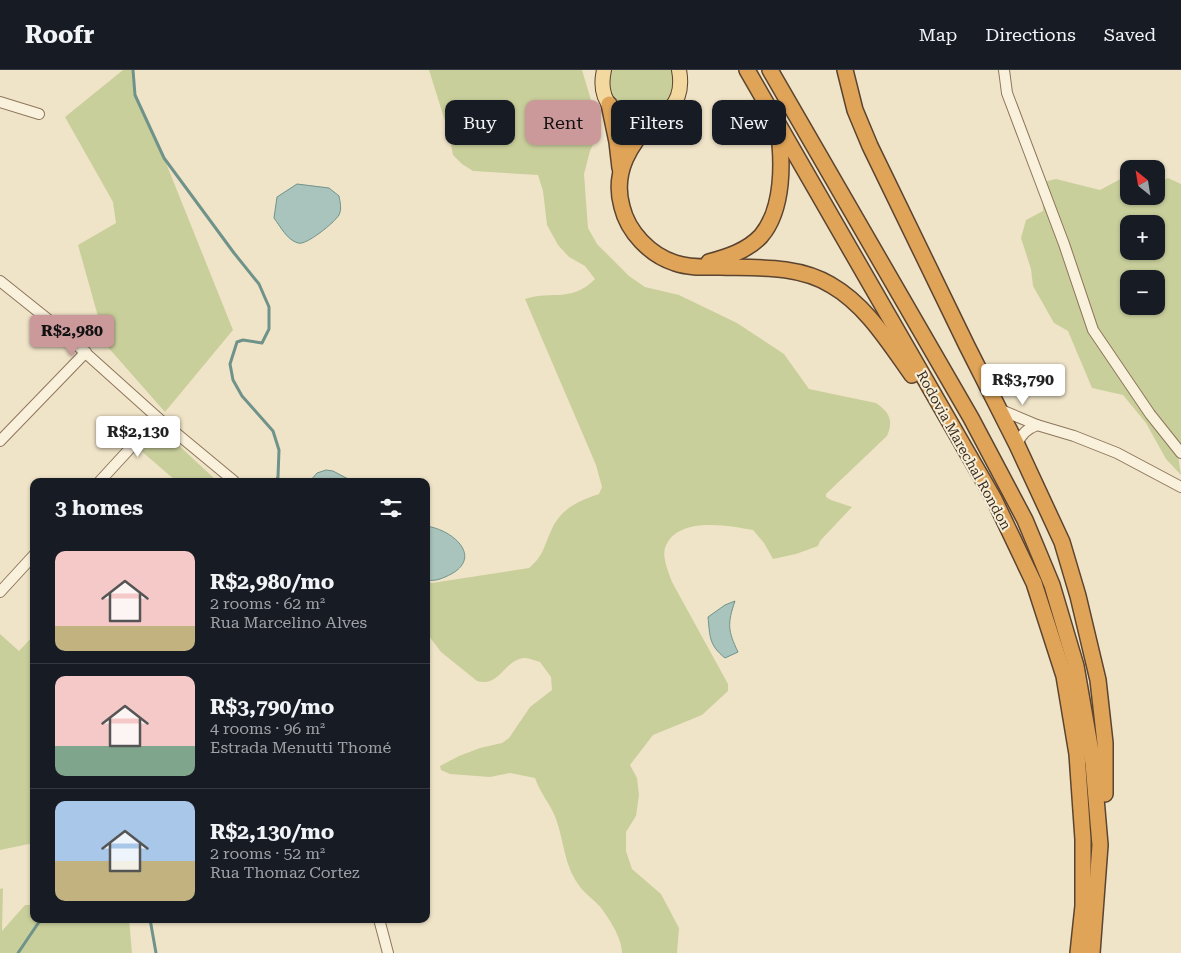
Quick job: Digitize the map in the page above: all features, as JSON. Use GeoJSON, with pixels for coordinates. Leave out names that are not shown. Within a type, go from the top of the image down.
{"type":"FeatureCollection","features":[{"type":"Feature","properties":{"kind":"highway","name":"Rodovia Marechal Rondon"},"geometry":{"type":"LineString","coordinates":[[747,70],[765,100]]}},
{"type":"Feature","properties":{"kind":"highway","name":"Rodovia Marechal Rondon"},"geometry":{"type":"LineString","coordinates":[[770,70],[970,418],[1025,520],[1052,585],[1076,666],[1093,763],[1100,845],[1092,953]]}},
{"type":"Feature","properties":{"kind":"highway"},"geometry":{"type":"LineString","coordinates":[[845,70],[855,110],[870,146],[1017,445],[1062,542],[1078,596],[1098,680],[1105,743],[1105,797],[1100,845]]}},
{"type":"Feature","properties":{"kind":"highway"},"geometry":{"type":"LineString","coordinates":[[608,104],[617,142],[620,170],[618,183],[619,197],[623,213],[630,227],[650,250],[674,263],[695,267],[776,268],[802,272],[831,285],[855,303],[877,326],[960,442]]}},
{"type":"Feature","properties":{"kind":"highway","name":"Rodovia Marechal Rondon"},"geometry":{"type":"LineString","coordinates":[[786,136],[994,499],[1034,583],[1064,676],[1076,754],[1083,839],[1083,906],[1078,953]]}},
{"type":"Feature","properties":{"kind":"highway"},"geometry":{"type":"LineString","coordinates":[[620,170],[632,145]]}},
{"type":"Feature","properties":{"kind":"highway"},"geometry":{"type":"LineString","coordinates":[[695,267],[735,254],[760,236],[768,224],[776,204],[782,161],[780,145]]}},
{"type":"Feature","properties":{"kind":"main road"},"geometry":{"type":"LineString","coordinates":[[604,70],[602,79],[603,92],[611,107]]}},
{"type":"Feature","properties":{"kind":"main road"},"geometry":{"type":"LineString","coordinates":[[677,100],[683,73]]}},
{"type":"Feature","properties":{"kind":"street"},"geometry":{"type":"LineString","coordinates":[[1004,70],[1007,93],[1064,244],[1093,330],[1150,414],[1181,453]]}},
{"type":"Feature","properties":{"kind":"street"},"geometry":{"type":"LineString","coordinates":[[0,102],[39,114]]}},
{"type":"Feature","properties":{"kind":"street"},"geometry":{"type":"LineString","coordinates":[[0,295],[4,284],[50,321],[158,418],[230,478]]}},
{"type":"Feature","properties":{"kind":"street"},"geometry":{"type":"LineString","coordinates":[[0,441],[86,352]]}},
{"type":"Feature","properties":{"kind":"street"},"geometry":{"type":"LineString","coordinates":[[999,409],[1037,425],[1117,452],[1181,487]]}},
{"type":"Feature","properties":{"kind":"street"},"geometry":{"type":"LineString","coordinates":[[103,478],[158,418]]}},
{"type":"Feature","properties":{"kind":"street"},"geometry":{"type":"LineString","coordinates":[[1017,445],[1022,434],[1037,425]]}},
{"type":"Feature","properties":{"kind":"street"},"geometry":{"type":"LineString","coordinates":[[0,592],[30,559]]}},
{"type":"Feature","properties":{"kind":"street"},"geometry":{"type":"LineString","coordinates":[[380,923],[388,953]]}},
{"type":"Feature","properties":{"kind":"green space"},"geometry":{"type":"Polygon","coordinates":[[[123,70],[133,70],[135,95],[164,158],[233,330],[165,412],[106,345],[78,245],[116,223],[113,202],[65,117],[123,70]]]}},
{"type":"Feature","properties":{"kind":"green space"},"geometry":{"type":"Polygon","coordinates":[[[429,70],[582,70],[591,100],[525,100],[525,145],[593,145],[584,174],[588,228],[597,244],[629,276],[645,287],[679,295],[737,323],[784,354],[809,389],[876,403],[889,417],[890,425],[887,436],[826,494],[826,497],[831,500],[852,507],[820,541],[818,546],[796,554],[773,559],[764,543],[753,530],[730,526],[703,525],[680,531],[671,538],[665,548],[665,561],[672,582],[728,684],[728,691],[702,715],[653,735],[630,765],[637,778],[639,795],[636,816],[626,832],[626,851],[632,869],[661,894],[679,928],[677,953],[622,953],[618,937],[610,921],[573,876],[556,819],[535,778],[510,773],[490,777],[450,774],[441,770],[440,766],[459,756],[480,748],[502,743],[509,738],[530,707],[552,690],[551,677],[540,662],[525,658],[518,660],[497,677],[485,682],[477,681],[441,652],[430,637],[430,583],[529,568],[540,555],[559,517],[570,507],[599,494],[602,487],[596,465],[525,299],[544,295],[570,294],[578,291],[595,279],[585,266],[569,257],[558,245],[547,225],[543,191],[538,175],[473,171],[453,155],[451,145],[515,145],[515,100],[445,100],[445,121],[429,70]]]}},
{"type":"Feature","properties":{"kind":"green space"},"geometry":{"type":"Polygon","coordinates":[[[610,70],[673,70],[674,75],[674,82],[668,100],[614,100],[609,85],[610,70]]]}},
{"type":"Feature","properties":{"kind":"green space"},"geometry":{"type":"Polygon","coordinates":[[[1168,178],[1181,184],[1181,449],[1178,455],[1181,475],[1166,459],[1146,423],[1123,395],[1092,388],[1068,331],[1054,323],[1033,286],[1031,269],[1021,238],[1026,220],[1043,211],[1042,189],[1047,181],[1056,179],[1100,190],[1120,179],[1120,205],[1165,205],[1165,179],[1168,178]]]}},
{"type":"Feature","properties":{"kind":"green space"},"geometry":{"type":"Polygon","coordinates":[[[159,427],[214,478],[173,478],[139,449],[159,427]]]}},
{"type":"Feature","properties":{"kind":"green space"},"geometry":{"type":"Polygon","coordinates":[[[0,634],[19,651],[30,639],[30,844],[0,850],[0,634]]]}},
{"type":"Feature","properties":{"kind":"green space"},"geometry":{"type":"Polygon","coordinates":[[[3,888],[2,931],[25,905],[30,905],[30,923],[129,923],[132,953],[0,953],[0,889],[3,888]]]}},
{"type":"Feature","properties":{"kind":"water"},"geometry":{"type":"Polygon","coordinates":[[[297,184],[329,188],[339,196],[340,206],[339,215],[332,223],[320,233],[302,243],[290,239],[274,218],[277,197],[297,184]]]}},
{"type":"Feature","properties":{"kind":"water"},"geometry":{"type":"Polygon","coordinates":[[[326,470],[333,471],[346,478],[313,478],[317,473],[326,470]]]}},
{"type":"Feature","properties":{"kind":"water"},"geometry":{"type":"Polygon","coordinates":[[[430,527],[447,533],[456,539],[465,554],[463,562],[457,570],[445,577],[431,580],[430,527]]]}},
{"type":"Feature","properties":{"kind":"water"},"geometry":{"type":"Polygon","coordinates":[[[735,601],[730,627],[738,652],[725,658],[713,645],[708,617],[725,605],[735,601]]]}},
{"type":"Feature","properties":{"kind":"waterway"},"geometry":{"type":"LineString","coordinates":[[133,70],[135,95],[164,158],[259,284],[269,307],[269,329],[262,343],[243,340],[237,342],[230,364],[233,380],[242,396],[273,431],[279,450],[278,478]]}},
{"type":"Feature","properties":{"kind":"waterway"},"geometry":{"type":"LineString","coordinates":[[18,953],[38,923]]}},
{"type":"Feature","properties":{"kind":"waterway"},"geometry":{"type":"LineString","coordinates":[[151,923],[156,953]]}}]}
